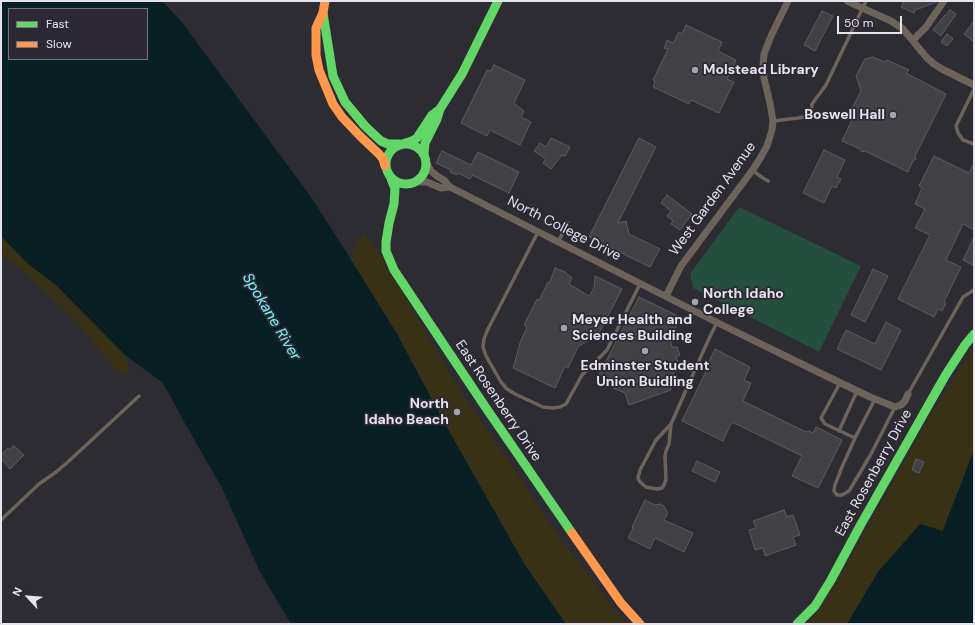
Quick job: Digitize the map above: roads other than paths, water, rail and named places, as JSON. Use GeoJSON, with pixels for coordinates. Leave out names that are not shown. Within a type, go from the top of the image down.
{"type":"FeatureCollection","features":[{"type":"Feature","properties":{"kind":"street"},"geometry":{"type":"LineString","coordinates":[[325,1],[323,13],[316,28],[316,55],[319,70],[327,93],[342,117],[383,159],[390,176],[399,183],[404,184],[415,182],[423,175],[426,164],[425,143],[437,119],[440,109],[462,74],[498,1]]}},
{"type":"Feature","properties":{"kind":"street","name":"West Garden Avenue"},"geometry":{"type":"LineString","coordinates":[[666,296],[681,266],[762,157],[767,146],[773,121],[764,78],[764,54],[770,36],[788,1]]}},
{"type":"Feature","properties":{"kind":"street"},"geometry":{"type":"LineString","coordinates":[[847,1],[891,21],[903,29],[927,58],[934,64],[974,85]]}},
{"type":"Feature","properties":{"kind":"street"},"geometry":{"type":"LineString","coordinates":[[913,40],[926,27],[944,1]]}},
{"type":"Feature","properties":{"kind":"street"},"geometry":{"type":"LineString","coordinates":[[323,13],[333,76],[345,102],[365,126],[381,141],[388,144],[411,144],[416,146],[425,156]]}},
{"type":"Feature","properties":{"kind":"street"},"geometry":{"type":"LineString","coordinates":[[386,166],[387,155],[390,150],[412,142],[417,138],[432,115],[440,109]]}},
{"type":"Feature","properties":{"kind":"street","name":"North College Drive"},"geometry":{"type":"LineString","coordinates":[[425,156],[431,171],[445,181],[450,187],[640,284],[858,391],[895,407]]}},
{"type":"Feature","properties":{"kind":"street","name":"East Rosenberry Drive"},"geometry":{"type":"LineString","coordinates":[[390,176],[395,189],[394,204],[386,242],[386,251],[394,270],[501,431],[592,563],[621,603],[640,624]]}},
{"type":"Feature","properties":{"kind":"street","name":"North College Drive"},"geometry":{"type":"LineString","coordinates":[[415,182],[427,182],[441,188],[450,187]]}},
{"type":"Feature","properties":{"kind":"street","name":"East Rosenberry Drive"},"geometry":{"type":"LineString","coordinates":[[797,624],[815,606],[831,580],[935,393],[974,334]]}},
{"type":"Feature","properties":{"kind":"street"},"geometry":{"type":"LineString","coordinates":[[895,407],[901,405],[905,401],[908,394]]}},
{"type":"Feature","properties":{"kind":"lane"},"geometry":{"type":"LineString","coordinates":[[773,121],[806,117],[811,113],[812,104],[826,85],[866,1]]}},
{"type":"Feature","properties":{"kind":"lane"},"geometry":{"type":"LineString","coordinates":[[974,89],[956,126],[958,133],[963,140],[974,144]]}},
{"type":"Feature","properties":{"kind":"lane"},"geometry":{"type":"LineString","coordinates":[[752,170],[768,181]]}},
{"type":"Feature","properties":{"kind":"lane"},"geometry":{"type":"LineString","coordinates":[[558,242],[568,223]]}},
{"type":"Feature","properties":{"kind":"lane"},"geometry":{"type":"LineString","coordinates":[[538,232],[487,331],[484,340],[483,348],[486,356],[501,382],[507,389],[515,394],[543,407],[553,408],[566,404],[582,375],[607,350],[640,284]]}},
{"type":"Feature","properties":{"kind":"lane"},"geometry":{"type":"LineString","coordinates":[[908,394],[963,297],[974,290]]}},
{"type":"Feature","properties":{"kind":"lane"},"geometry":{"type":"LineString","coordinates":[[671,424],[656,440],[640,470],[638,478],[640,482],[646,486],[657,489],[662,488],[664,485],[666,479],[665,456],[669,444],[671,424],[717,322]]}},
{"type":"Feature","properties":{"kind":"lane"},"geometry":{"type":"LineString","coordinates":[[840,382],[821,418],[824,424],[855,438]]}},
{"type":"Feature","properties":{"kind":"lane"},"geometry":{"type":"LineString","coordinates":[[839,431],[858,391]]}},
{"type":"Feature","properties":{"kind":"lane"},"geometry":{"type":"LineString","coordinates":[[1,520],[39,484],[69,461],[139,396]]}},
{"type":"Feature","properties":{"kind":"lane"},"geometry":{"type":"LineString","coordinates":[[875,399],[855,438],[835,485],[834,491],[837,495],[842,495],[855,481],[871,454],[895,407]]}},
{"type":"Feature","properties":{"kind":"water","name":"Spokane River"},"geometry":{"type":"Polygon","coordinates":[[[1,1],[162,1],[181,21],[311,197],[397,334],[450,433],[525,565],[566,624],[291,624],[260,572],[222,488],[163,383],[125,355],[56,285],[28,264],[1,236],[1,1]]]}},
{"type":"Feature","properties":{"kind":"water"},"geometry":{"type":"Polygon","coordinates":[[[974,450],[974,624],[847,624],[878,572],[920,524],[942,531],[943,530],[974,450]]]}},
{"type":"Feature","properties":{"kind":"place","name":"Molstead Library"},"geometry":{"type":"Point","coordinates":[695,70]}},
{"type":"Feature","properties":{"kind":"place","name":"Boswell Hall"},"geometry":{"type":"Point","coordinates":[893,115]}},
{"type":"Feature","properties":{"kind":"place","name":"North Idaho College"},"geometry":{"type":"Point","coordinates":[695,302]}},
{"type":"Feature","properties":{"kind":"place","name":"Meyer Health and Sciences Building"},"geometry":{"type":"Point","coordinates":[564,328]}},
{"type":"Feature","properties":{"kind":"place","name":"Edminster Student Union Buidling"},"geometry":{"type":"Point","coordinates":[645,351]}},
{"type":"Feature","properties":{"kind":"place","name":"North Idaho Beach"},"geometry":{"type":"Point","coordinates":[457,412]}}]}
